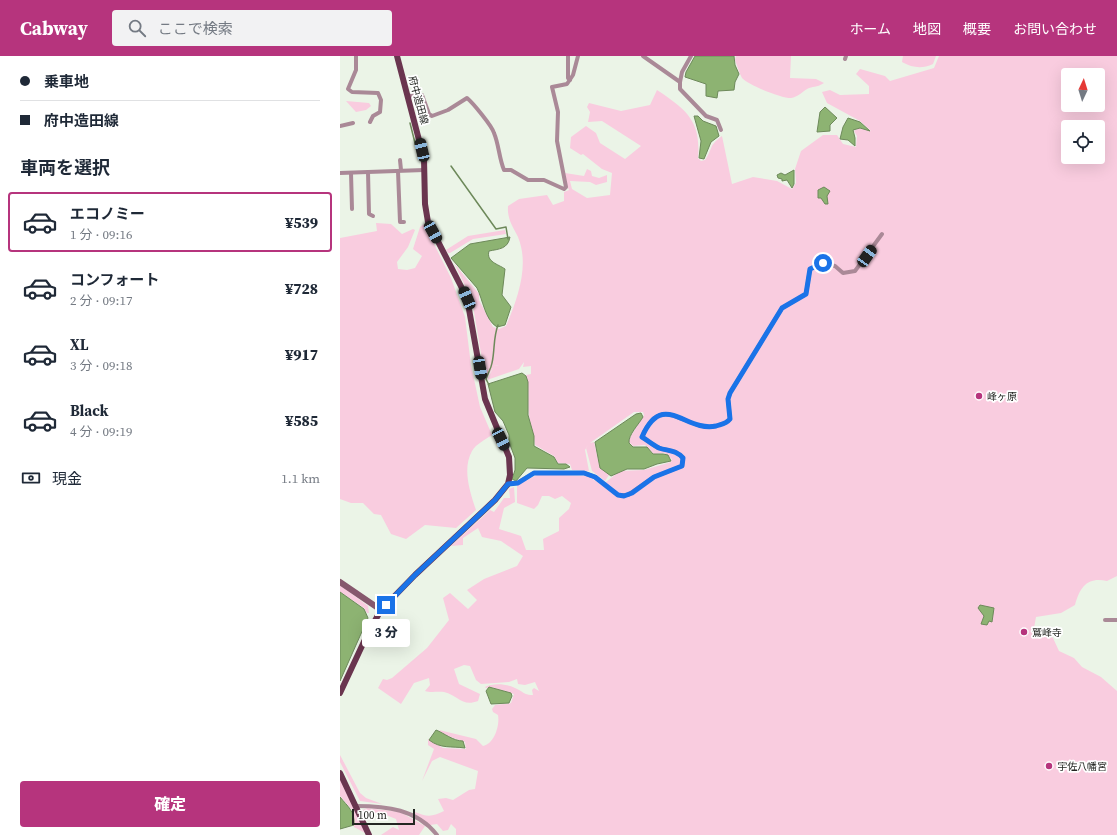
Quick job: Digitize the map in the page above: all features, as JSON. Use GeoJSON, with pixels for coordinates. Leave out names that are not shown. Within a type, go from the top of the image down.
{"type":"FeatureCollection","features":[{"type":"Feature","properties":{"kind":"main road","name":"府中造田線"},"geometry":{"type":"LineString","coordinates":[[397,56],[421,146],[424,170],[425,204],[428,222],[467,298],[485,399],[510,464],[508,484]]}},
{"type":"Feature","properties":{"kind":"main road"},"geometry":{"type":"LineString","coordinates":[[340,693],[368,633],[381,610],[415,575],[495,500],[508,484]]}},
{"type":"Feature","properties":{"kind":"main road"},"geometry":{"type":"LineString","coordinates":[[340,773],[369,835]]}},
{"type":"Feature","properties":{"kind":"street"},"geometry":{"type":"LineString","coordinates":[[356,56],[356,70],[348,89],[352,92],[378,93],[381,100],[380,112],[373,116],[370,122]]}},
{"type":"Feature","properties":{"kind":"street"},"geometry":{"type":"LineString","coordinates":[[568,56],[568,78],[570,80]]}},
{"type":"Feature","properties":{"kind":"street"},"geometry":{"type":"LineString","coordinates":[[408,96],[422,95],[429,114],[432,116],[448,110],[466,98],[493,129],[498,143],[500,160],[504,170],[511,170],[528,180],[544,180],[564,189],[566,187],[556,140],[558,112],[552,88],[567,84],[570,80],[578,56]]}},
{"type":"Feature","properties":{"kind":"street"},"geometry":{"type":"LineString","coordinates":[[644,56],[680,82]]}},
{"type":"Feature","properties":{"kind":"street"},"geometry":{"type":"LineString","coordinates":[[691,56],[682,72],[680,89],[706,116],[717,120],[721,130]]}},
{"type":"Feature","properties":{"kind":"street"},"geometry":{"type":"LineString","coordinates":[[340,126],[353,123]]}},
{"type":"Feature","properties":{"kind":"street"},"geometry":{"type":"LineString","coordinates":[[400,160],[400,222],[404,222]]}},
{"type":"Feature","properties":{"kind":"street"},"geometry":{"type":"LineString","coordinates":[[340,173],[424,170]]}},
{"type":"Feature","properties":{"kind":"street"},"geometry":{"type":"LineString","coordinates":[[368,172],[369,214],[373,216]]}},
{"type":"Feature","properties":{"kind":"street"},"geometry":{"type":"LineString","coordinates":[[351,173],[352,209]]}},
{"type":"Feature","properties":{"kind":"street"},"geometry":{"type":"LineString","coordinates":[[508,484],[518,483],[534,473],[584,473],[595,477],[618,495],[624,496],[632,493],[654,477],[679,469],[683,462],[681,456],[676,452],[658,448],[642,437],[645,430],[655,418],[664,413],[673,414],[703,427],[726,424],[730,419],[728,399],[730,393],[782,308],[806,294],[810,269],[823,263],[835,266],[843,273],[855,271],[882,234]]}},
{"type":"Feature","properties":{"kind":"street"},"geometry":{"type":"LineString","coordinates":[[340,582],[381,610]]}},
{"type":"Feature","properties":{"kind":"street"},"geometry":{"type":"LineString","coordinates":[[1105,620],[1117,620]]}},
{"type":"Feature","properties":{"kind":"street"},"geometry":{"type":"LineString","coordinates":[[356,806],[400,810],[409,813],[432,829],[437,835]]}},
{"type":"Feature","properties":{"kind":"shaded area"},"geometry":{"type":"Polygon","coordinates":[[[695,56],[734,56],[735,65],[739,74],[735,82],[734,90],[718,91],[717,98],[706,96],[706,84],[685,77],[686,72],[695,56]]]}},
{"type":"Feature","properties":{"kind":"shaded area"},"geometry":{"type":"Polygon","coordinates":[[[736,56],[791,56],[790,78],[816,79],[824,83],[807,89],[798,96],[791,98],[773,94],[745,81],[742,78],[735,60],[736,56]]]}},
{"type":"Feature","properties":{"kind":"shaded area"},"geometry":{"type":"Polygon","coordinates":[[[903,56],[936,56],[933,64],[925,67],[914,67],[902,62],[903,56]]]}},
{"type":"Feature","properties":{"kind":"shaded area"},"geometry":{"type":"Polygon","coordinates":[[[939,56],[1117,56],[1117,576],[1107,581],[1100,580],[1089,582],[1082,588],[1075,605],[1061,613],[1036,617],[1034,628],[1053,638],[1059,651],[1074,658],[1082,667],[1101,677],[1117,691],[1117,835],[456,835],[456,829],[451,824],[448,830],[443,831],[437,824],[430,825],[414,814],[415,812],[430,816],[440,813],[444,811],[438,799],[446,798],[453,800],[469,790],[475,789],[478,771],[440,757],[432,761],[422,781],[434,749],[428,745],[428,739],[443,748],[466,749],[465,742],[442,734],[439,730],[476,739],[483,746],[487,745],[493,738],[498,724],[498,715],[493,712],[492,709],[495,705],[511,703],[514,694],[491,687],[485,687],[497,684],[507,685],[525,694],[531,695],[533,695],[532,690],[534,688],[539,691],[535,682],[525,685],[518,684],[517,679],[509,682],[481,684],[476,680],[470,666],[464,665],[454,669],[459,684],[480,694],[478,701],[468,703],[444,692],[425,691],[430,685],[429,678],[414,683],[401,704],[378,688],[383,679],[387,680],[392,678],[427,648],[449,620],[443,598],[450,593],[468,609],[477,600],[467,590],[484,579],[517,566],[523,556],[501,541],[482,537],[478,528],[463,538],[463,545],[451,546],[490,510],[494,512],[504,498],[510,498],[509,489],[514,487],[515,502],[504,508],[499,529],[521,536],[526,550],[544,550],[543,539],[559,531],[559,518],[569,509],[571,503],[562,496],[555,499],[549,496],[542,496],[538,505],[534,509],[517,503],[517,485],[539,474],[588,476],[602,485],[620,471],[644,470],[671,462],[672,459],[664,453],[654,454],[645,445],[633,446],[629,442],[644,415],[643,412],[634,412],[590,443],[594,442],[600,468],[609,475],[605,481],[592,471],[586,448],[585,450],[589,471],[572,470],[570,464],[558,463],[554,456],[535,445],[529,415],[528,385],[526,375],[531,374],[531,366],[523,367],[524,362],[519,369],[487,380],[494,366],[487,378],[485,377],[472,300],[454,263],[479,294],[479,300],[493,327],[499,329],[506,326],[521,283],[523,259],[518,237],[509,219],[508,206],[519,199],[547,195],[553,205],[564,201],[564,192],[569,190],[565,173],[584,176],[587,169],[591,171],[592,176],[599,178],[607,175],[607,182],[596,185],[590,182],[570,181],[572,189],[587,198],[610,195],[612,173],[602,169],[583,154],[581,155],[570,148],[571,137],[586,126],[596,133],[600,143],[625,159],[641,146],[602,121],[588,122],[590,112],[587,107],[589,103],[621,111],[650,105],[657,90],[676,104],[690,118],[697,135],[698,158],[701,161],[705,160],[713,145],[722,136],[732,184],[753,177],[777,181],[792,189],[796,183],[795,169],[801,151],[823,135],[837,135],[843,144],[856,147],[857,136],[854,131],[859,128],[871,131],[860,121],[827,103],[822,92],[830,90],[840,95],[869,94],[869,86],[856,74],[860,69],[885,76],[890,81],[934,68],[939,56]]]}},
{"type":"Feature","properties":{"kind":"shaded area"},"geometry":{"type":"Polygon","coordinates":[[[346,101],[369,103],[371,106],[366,110],[356,112],[346,101]]]}},
{"type":"Feature","properties":{"kind":"shaded area"},"geometry":{"type":"Polygon","coordinates":[[[825,107],[837,118],[830,125],[830,131],[817,132],[820,112],[825,107]]]}},
{"type":"Feature","properties":{"kind":"shaded area"},"geometry":{"type":"Polygon","coordinates":[[[694,116],[698,116],[703,121],[716,126],[719,136],[711,142],[704,159],[699,158],[701,141],[694,116]]]}},
{"type":"Feature","properties":{"kind":"shaded area"},"geometry":{"type":"Polygon","coordinates":[[[848,118],[860,122],[870,131],[860,128],[853,130],[855,146],[848,140],[840,139],[843,127],[848,118]]]}},
{"type":"Feature","properties":{"kind":"shaded area"},"geometry":{"type":"Polygon","coordinates":[[[794,170],[794,184],[792,188],[787,180],[782,181],[782,179],[778,178],[777,175],[781,173],[785,175],[794,170]]]}},
{"type":"Feature","properties":{"kind":"shaded area"},"geometry":{"type":"Polygon","coordinates":[[[824,187],[830,191],[827,196],[828,204],[825,204],[821,198],[818,198],[818,190],[824,187]]]}},
{"type":"Feature","properties":{"kind":"shaded area"},"geometry":{"type":"Polygon","coordinates":[[[376,223],[391,224],[402,234],[413,229],[415,230],[408,247],[397,262],[398,269],[407,270],[415,268],[422,256],[413,249],[420,227],[424,224],[451,278],[465,317],[471,365],[480,407],[492,435],[476,446],[469,458],[467,473],[471,496],[476,510],[456,528],[425,525],[406,539],[391,534],[381,515],[374,514],[363,503],[351,503],[340,499],[340,238],[377,231],[376,223]]]}},
{"type":"Feature","properties":{"kind":"shaded area"},"geometry":{"type":"Polygon","coordinates":[[[505,230],[506,234],[473,239],[450,253],[446,250],[468,236],[505,230]]]}},
{"type":"Feature","properties":{"kind":"shaded area"},"geometry":{"type":"Polygon","coordinates":[[[510,237],[505,246],[500,249],[489,251],[489,258],[505,269],[502,295],[511,307],[505,325],[497,327],[487,315],[477,288],[451,258],[470,244],[510,237]]]}},
{"type":"Feature","properties":{"kind":"shaded area"},"geometry":{"type":"Polygon","coordinates":[[[522,373],[526,376],[528,382],[528,415],[534,436],[534,446],[554,457],[558,464],[566,464],[570,467],[564,469],[527,468],[516,481],[512,479],[515,470],[515,458],[509,442],[509,435],[503,421],[495,412],[488,384],[522,373]]]}},
{"type":"Feature","properties":{"kind":"shaded area"},"geometry":{"type":"Polygon","coordinates":[[[641,413],[643,417],[632,433],[629,443],[633,447],[647,447],[653,454],[668,455],[671,461],[644,469],[627,469],[611,476],[600,468],[595,442],[636,414],[641,413]]]}},
{"type":"Feature","properties":{"kind":"shaded area"},"geometry":{"type":"Polygon","coordinates":[[[340,585],[368,606],[369,613],[340,592],[340,585]]]}},
{"type":"Feature","properties":{"kind":"shaded area"},"geometry":{"type":"Polygon","coordinates":[[[340,592],[364,609],[368,618],[340,681],[340,592]]]}},
{"type":"Feature","properties":{"kind":"shaded area"},"geometry":{"type":"Polygon","coordinates":[[[980,605],[994,608],[992,622],[989,621],[987,625],[981,624],[984,616],[978,608],[980,605]]]}},
{"type":"Feature","properties":{"kind":"shaded area"},"geometry":{"type":"Polygon","coordinates":[[[489,687],[511,693],[512,696],[509,703],[491,704],[486,691],[489,687]]]}},
{"type":"Feature","properties":{"kind":"shaded area"},"geometry":{"type":"Polygon","coordinates":[[[436,730],[459,741],[463,741],[465,748],[442,746],[433,743],[429,740],[436,730]]]}},
{"type":"Feature","properties":{"kind":"shaded area"},"geometry":{"type":"Polygon","coordinates":[[[340,755],[360,793],[366,798],[382,804],[360,801],[340,762],[340,755]]]}},
{"type":"Feature","properties":{"kind":"shaded area"},"geometry":{"type":"Polygon","coordinates":[[[340,779],[365,833],[354,827],[353,811],[340,796],[340,779]]]}},
{"type":"Feature","properties":{"kind":"shaded area"},"geometry":{"type":"Polygon","coordinates":[[[340,797],[352,813],[354,825],[340,829],[340,797]]]}},
{"type":"Feature","properties":{"kind":"shaded area"},"geometry":{"type":"Polygon","coordinates":[[[367,808],[400,812],[425,826],[419,835],[381,835],[393,827],[399,830],[396,819],[381,813],[365,813],[363,810],[367,808]]]}},
{"type":"Feature","properties":{"kind":"waterway"},"geometry":{"type":"LineString","coordinates":[[410,123],[419,159]]}},
{"type":"Feature","properties":{"kind":"waterway"},"geometry":{"type":"LineString","coordinates":[[451,166],[496,229],[506,227],[508,239]]}},
{"type":"Feature","properties":{"kind":"waterway"},"geometry":{"type":"LineString","coordinates":[[489,385],[486,379],[492,365],[495,335],[498,325]]}},
{"type":"Feature","properties":{"kind":"place","name":"峰ヶ原"},"geometry":{"type":"Point","coordinates":[979,396]}},
{"type":"Feature","properties":{"kind":"place","name":"鷲峰寺"},"geometry":{"type":"Point","coordinates":[1024,632]}},
{"type":"Feature","properties":{"kind":"place","name":"宇佐八幡宮"},"geometry":{"type":"Point","coordinates":[1049,766]}},
{"type":"Feature","properties":{"kind":"route"},"geometry":{"type":"LineString","coordinates":[[386,605],[397,592],[495,500],[504,491],[508,484],[518,483],[528,476],[539,472],[584,473],[595,477],[618,495],[624,496],[632,493],[654,477],[679,469],[682,466],[683,458],[676,452],[658,448],[642,437],[645,430],[655,418],[664,413],[673,414],[703,427],[726,424],[730,419],[728,399],[730,393],[782,308],[786,304],[799,299],[806,294],[808,290],[808,274],[810,269],[823,263]]}}]}
